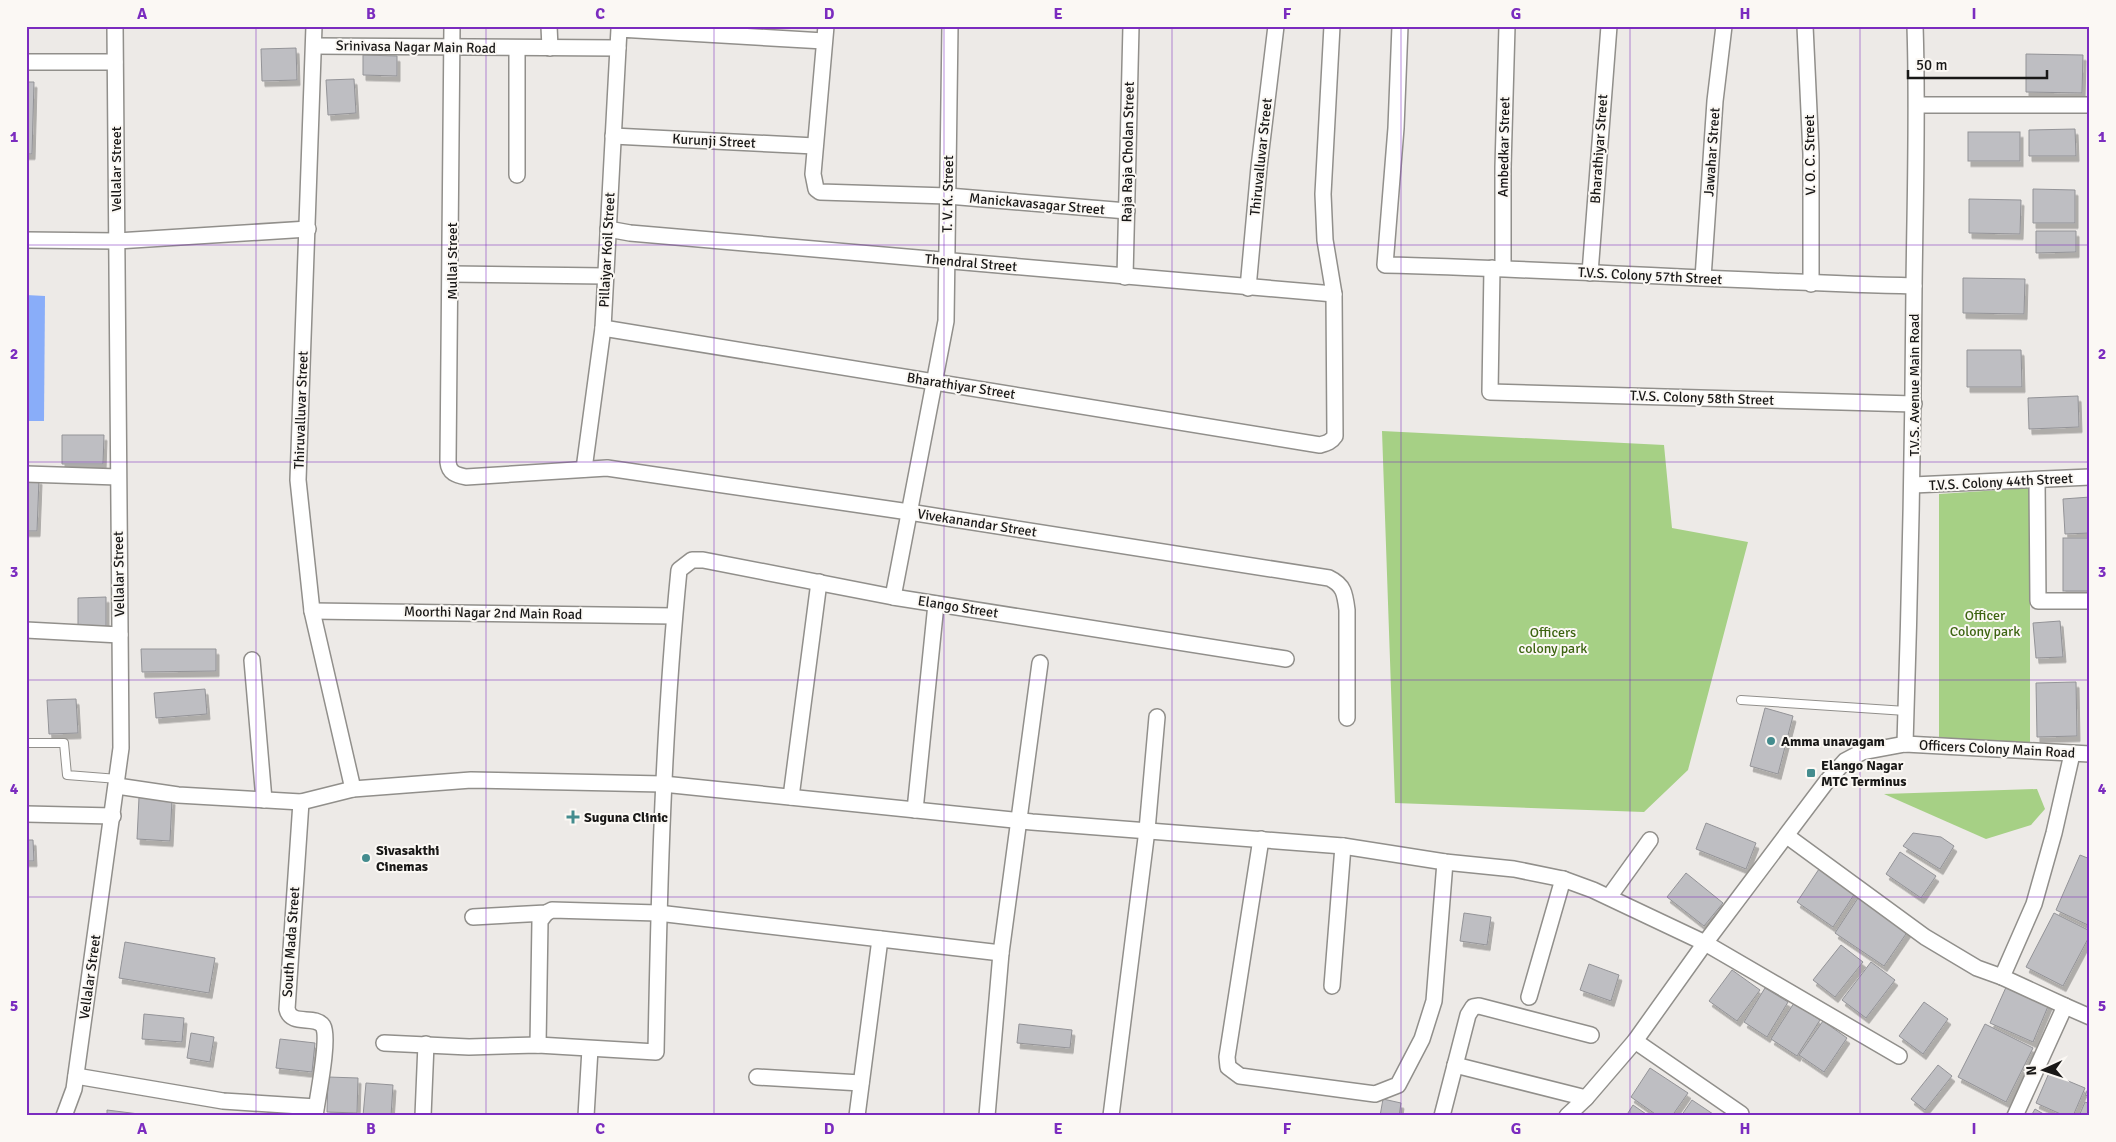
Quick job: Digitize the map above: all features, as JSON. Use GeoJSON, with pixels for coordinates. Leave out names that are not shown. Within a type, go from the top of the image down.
{"type":"FeatureCollection","features":[{"type":"Feature","properties":{"kind":"street","name":"Vellalar Street"},"geometry":{"type":"LineString","coordinates":[[64,1116],[74,1090],[118,783],[121,748],[115,26]]}},
{"type":"Feature","properties":{"kind":"street","name":"Thiruvalluvar Street"},"geometry":{"type":"LineString","coordinates":[[314,26],[298,480],[312,611],[353,788]]}},
{"type":"Feature","properties":{"kind":"street","name":"Mullai Street"},"geometry":{"type":"LineString","coordinates":[[452,26],[448,462],[449,468],[453,473]]}},
{"type":"Feature","properties":{"kind":"street"},"geometry":{"type":"LineString","coordinates":[[549,26],[550,48]]}},
{"type":"Feature","properties":{"kind":"street","name":"T. V. K. Street"},"geometry":{"type":"LineString","coordinates":[[893,597],[946,321],[950,26]]}},
{"type":"Feature","properties":{"kind":"street","name":"Raja Raja Cholan Street"},"geometry":{"type":"LineString","coordinates":[[1125,277],[1131,26]]}},
{"type":"Feature","properties":{"kind":"street","name":"Thiruvalluvar Street"},"geometry":{"type":"LineString","coordinates":[[1248,288],[1259,167],[1276,26]]}},
{"type":"Feature","properties":{"kind":"street"},"geometry":{"type":"LineString","coordinates":[[1332,26],[1323,194],[1325,240],[1334,294]]}},
{"type":"Feature","properties":{"kind":"street","name":"T.V.S. Colony 57th Street"},"geometry":{"type":"LineString","coordinates":[[1400,26],[1396,128],[1385,265],[1498,268],[1811,284],[1914,286]]}},
{"type":"Feature","properties":{"kind":"street","name":"Ambedkar Street"},"geometry":{"type":"LineString","coordinates":[[1490,392],[1503,166],[1507,26]]}},
{"type":"Feature","properties":{"kind":"street","name":"Bharathiyar Street"},"geometry":{"type":"LineString","coordinates":[[1590,273],[1609,26]]}},
{"type":"Feature","properties":{"kind":"street","name":"Jawahar Street"},"geometry":{"type":"LineString","coordinates":[[1704,278],[1716,101],[1724,26]]}},
{"type":"Feature","properties":{"kind":"street","name":"V. O. C. Street"},"geometry":{"type":"LineString","coordinates":[[1805,26],[1811,154],[1811,284]]}},
{"type":"Feature","properties":{"kind":"street","name":"T.V.S. Avenue Main Road"},"geometry":{"type":"LineString","coordinates":[[1905,744],[1913,486],[1914,286],[1918,105],[1915,26]]}},
{"type":"Feature","properties":{"kind":"street","name":"Pillaiyar Koil Street"},"geometry":{"type":"LineString","coordinates":[[584,469],[603,328],[619,29],[825,34]]}},
{"type":"Feature","properties":{"kind":"street"},"geometry":{"type":"LineString","coordinates":[[815,146],[825,34]]}},
{"type":"Feature","properties":{"kind":"street","name":"Srinivasa Nagar Main Road"},"geometry":{"type":"LineString","coordinates":[[314,46],[618,48]]}},
{"type":"Feature","properties":{"kind":"street"},"geometry":{"type":"LineString","coordinates":[[517,48],[517,175]]}},
{"type":"Feature","properties":{"kind":"street"},"geometry":{"type":"LineString","coordinates":[[26,62],[115,62]]}},
{"type":"Feature","properties":{"kind":"street"},"geometry":{"type":"LineString","coordinates":[[1918,105],[2090,105]]}},
{"type":"Feature","properties":{"kind":"street","name":"Kurunji Street"},"geometry":{"type":"LineString","coordinates":[[613,136],[815,146]]}},
{"type":"Feature","properties":{"kind":"street","name":"Manickavasagar Street"},"geometry":{"type":"LineString","coordinates":[[815,146],[814,181],[816,189],[820,192],[948,196],[1127,211]]}},
{"type":"Feature","properties":{"kind":"street"},"geometry":{"type":"LineString","coordinates":[[26,240],[117,241],[308,229]]}},
{"type":"Feature","properties":{"kind":"street","name":"Thendral Street"},"geometry":{"type":"LineString","coordinates":[[608,230],[1248,288],[1334,294]]}},
{"type":"Feature","properties":{"kind":"street"},"geometry":{"type":"LineString","coordinates":[[451,274],[605,276]]}},
{"type":"Feature","properties":{"kind":"street","name":"Bharathiyar Street"},"geometry":{"type":"LineString","coordinates":[[603,328],[1320,445],[1332,441],[1335,436],[1334,294]]}},
{"type":"Feature","properties":{"kind":"street","name":"T.V.S. Colony 58th Street"},"geometry":{"type":"LineString","coordinates":[[1490,392],[1914,404]]}},
{"type":"Feature","properties":{"kind":"street","name":"Vivekanandar Street"},"geometry":{"type":"LineString","coordinates":[[453,473],[466,477],[607,468],[909,512],[1329,578],[1340,583],[1345,594],[1347,610],[1347,718]]}},
{"type":"Feature","properties":{"kind":"street"},"geometry":{"type":"LineString","coordinates":[[26,474],[118,477]]}},
{"type":"Feature","properties":{"kind":"street","name":"T.V.S. Colony 44th Street"},"geometry":{"type":"LineString","coordinates":[[1913,486],[2090,478]]}},
{"type":"Feature","properties":{"kind":"street"},"geometry":{"type":"LineString","coordinates":[[2037,480],[2038,601],[2090,601]]}},
{"type":"Feature","properties":{"kind":"street","name":"Elango Street"},"geometry":{"type":"LineString","coordinates":[[590,1048],[656,1052],[658,913],[663,784],[674,616],[679,570],[692,560],[703,560],[893,597],[1286,659]]}},
{"type":"Feature","properties":{"kind":"street"},"geometry":{"type":"LineString","coordinates":[[791,797],[819,582]]}},
{"type":"Feature","properties":{"kind":"street"},"geometry":{"type":"LineString","coordinates":[[915,810],[936,604]]}},
{"type":"Feature","properties":{"kind":"street","name":"Moorthi Nagar 2nd Main Road"},"geometry":{"type":"LineString","coordinates":[[312,611],[674,616]]}},
{"type":"Feature","properties":{"kind":"street"},"geometry":{"type":"LineString","coordinates":[[26,630],[120,635]]}},
{"type":"Feature","properties":{"kind":"street"},"geometry":{"type":"LineString","coordinates":[[252,660],[264,800]]}},
{"type":"Feature","properties":{"kind":"street"},"geometry":{"type":"LineString","coordinates":[[987,1116],[1001,953],[1040,663]]}},
{"type":"Feature","properties":{"kind":"street"},"geometry":{"type":"LineString","coordinates":[[1111,1116],[1147,830],[1157,717]]}},
{"type":"Feature","properties":{"kind":"street","name":"Officers Colony Main Road"},"geometry":{"type":"LineString","coordinates":[[1567,1116],[1586,1098],[1635,1041],[1705,943],[1827,781],[1845,760],[1862,752],[1905,744],[2090,754]]}},
{"type":"Feature","properties":{"kind":"street"},"geometry":{"type":"LineString","coordinates":[[2002,977],[2034,904],[2054,833],[2072,754]]}},
{"type":"Feature","properties":{"kind":"street"},"geometry":{"type":"LineString","coordinates":[[118,783],[178,795],[301,802],[353,788],[491,779],[663,784],[1020,821],[1343,846],[1445,862],[1514,869],[1563,879],[1610,897],[1705,943],[1899,1056]]}},
{"type":"Feature","properties":{"kind":"street","name":"South Mada Street"},"geometry":{"type":"LineString","coordinates":[[301,802],[287,1009],[291,1017],[317,1022],[322,1026],[324,1033],[322,1074],[316,1111]]}},
{"type":"Feature","properties":{"kind":"street"},"geometry":{"type":"LineString","coordinates":[[26,814],[113,816]]}},
{"type":"Feature","properties":{"kind":"street"},"geometry":{"type":"LineString","coordinates":[[1787,836],[1925,937],[1977,968],[2002,977],[2090,1017]]}},
{"type":"Feature","properties":{"kind":"street"},"geometry":{"type":"LineString","coordinates":[[1261,839],[1227,1057],[1228,1067],[1240,1076],[1375,1094],[1398,1085],[1422,1039],[1434,1001],[1445,862]]}},
{"type":"Feature","properties":{"kind":"street"},"geometry":{"type":"LineString","coordinates":[[1610,897],[1650,840]]}},
{"type":"Feature","properties":{"kind":"street"},"geometry":{"type":"LineString","coordinates":[[1332,986],[1343,846]]}},
{"type":"Feature","properties":{"kind":"street"},"geometry":{"type":"LineString","coordinates":[[1529,997],[1563,879]]}},
{"type":"Feature","properties":{"kind":"street"},"geometry":{"type":"LineString","coordinates":[[473,917],[546,913],[552,910],[658,913],[1001,953]]}},
{"type":"Feature","properties":{"kind":"street"},"geometry":{"type":"LineString","coordinates":[[538,1046],[540,921],[546,913]]}},
{"type":"Feature","properties":{"kind":"street"},"geometry":{"type":"LineString","coordinates":[[857,1116],[880,939]]}},
{"type":"Feature","properties":{"kind":"street"},"geometry":{"type":"LineString","coordinates":[[1442,1116],[1468,1015],[1473,1007],[1480,1006],[1591,1035]]}},
{"type":"Feature","properties":{"kind":"street"},"geometry":{"type":"LineString","coordinates":[[2015,1116],[2065,1006]]}},
{"type":"Feature","properties":{"kind":"street"},"geometry":{"type":"LineString","coordinates":[[1635,1041],[1741,1114],[1740,1116]]}},
{"type":"Feature","properties":{"kind":"street"},"geometry":{"type":"LineString","coordinates":[[384,1043],[469,1047],[538,1046],[590,1048],[586,1116]]}},
{"type":"Feature","properties":{"kind":"street"},"geometry":{"type":"LineString","coordinates":[[423,1116],[426,1044]]}},
{"type":"Feature","properties":{"kind":"street"},"geometry":{"type":"LineString","coordinates":[[1455,1066],[1586,1098]]}},
{"type":"Feature","properties":{"kind":"street"},"geometry":{"type":"LineString","coordinates":[[76,1076],[223,1101],[316,1111]]}},
{"type":"Feature","properties":{"kind":"street"},"geometry":{"type":"LineString","coordinates":[[757,1077],[861,1083]]}},
{"type":"Feature","properties":{"kind":"lane"},"geometry":{"type":"LineString","coordinates":[[1741,700],[1906,711]]}},
{"type":"Feature","properties":{"kind":"lane"},"geometry":{"type":"LineString","coordinates":[[26,743],[64,743],[67,775],[118,783]]}},
{"type":"Feature","properties":{"kind":"green space","name":"Officers colony park"},"geometry":{"type":"Polygon","coordinates":[[[1382,431],[1664,445],[1672,528],[1748,542],[1688,770],[1644,812],[1395,803],[1382,431]]]}},
{"type":"Feature","properties":{"kind":"green space","name":"Officer Colony park"},"geometry":{"type":"Polygon","coordinates":[[[2030,488],[2030,752],[1939,752],[1939,494],[2030,488]]]}},
{"type":"Feature","properties":{"kind":"green space"},"geometry":{"type":"Polygon","coordinates":[[[2037,789],[2045,809],[2031,825],[1986,839],[1884,794],[2037,789]]]}},
{"type":"Feature","properties":{"kind":"water"},"geometry":{"type":"Polygon","coordinates":[[[26,295],[45,296],[44,421],[26,421],[26,295]]]}},
{"type":"Feature","properties":{"kind":"building"},"geometry":{"type":"Polygon","coordinates":[[[296,48],[297,80],[262,81],[261,49],[296,48]]]}},
{"type":"Feature","properties":{"kind":"building"},"geometry":{"type":"Polygon","coordinates":[[[2026,54],[2083,55],[2082,93],[2026,92],[2026,54]]]}},
{"type":"Feature","properties":{"kind":"building"},"geometry":{"type":"Polygon","coordinates":[[[363,55],[397,56],[397,76],[363,75],[363,55]]]}},
{"type":"Feature","properties":{"kind":"building"},"geometry":{"type":"Polygon","coordinates":[[[354,79],[356,113],[328,115],[326,80],[354,79]]]}},
{"type":"Feature","properties":{"kind":"building"},"geometry":{"type":"Polygon","coordinates":[[[26,82],[34,82],[32,154],[26,154],[26,82]]]}},
{"type":"Feature","properties":{"kind":"building"},"geometry":{"type":"Polygon","coordinates":[[[2075,129],[2076,156],[2029,156],[2029,130],[2075,129]]]}},
{"type":"Feature","properties":{"kind":"building"},"geometry":{"type":"Polygon","coordinates":[[[1968,132],[2020,132],[2020,161],[1968,161],[1968,132]]]}},
{"type":"Feature","properties":{"kind":"building"},"geometry":{"type":"Polygon","coordinates":[[[2033,189],[2075,190],[2075,223],[2033,223],[2033,189]]]}},
{"type":"Feature","properties":{"kind":"building"},"geometry":{"type":"Polygon","coordinates":[[[1969,199],[2021,200],[2020,234],[1969,233],[1969,199]]]}},
{"type":"Feature","properties":{"kind":"building"},"geometry":{"type":"Polygon","coordinates":[[[2036,231],[2076,231],[2076,252],[2036,253],[2036,231]]]}},
{"type":"Feature","properties":{"kind":"building"},"geometry":{"type":"Polygon","coordinates":[[[1963,278],[2025,279],[2024,314],[1963,313],[1963,278]]]}},
{"type":"Feature","properties":{"kind":"building"},"geometry":{"type":"Polygon","coordinates":[[[1967,350],[2021,350],[2022,387],[1967,387],[1967,350]]]}},
{"type":"Feature","properties":{"kind":"building"},"geometry":{"type":"Polygon","coordinates":[[[2078,396],[2079,427],[2029,429],[2028,398],[2078,396]]]}},
{"type":"Feature","properties":{"kind":"building"},"geometry":{"type":"Polygon","coordinates":[[[62,435],[104,435],[103,464],[62,464],[62,435]]]}},
{"type":"Feature","properties":{"kind":"building"},"geometry":{"type":"Polygon","coordinates":[[[26,478],[39,479],[37,531],[26,531],[26,478]]]}},
{"type":"Feature","properties":{"kind":"building"},"geometry":{"type":"Polygon","coordinates":[[[2090,497],[2090,533],[2065,534],[2063,499],[2090,497]]]}},
{"type":"Feature","properties":{"kind":"building"},"geometry":{"type":"Polygon","coordinates":[[[2063,538],[2090,538],[2090,591],[2063,591],[2063,538]]]}},
{"type":"Feature","properties":{"kind":"building"},"geometry":{"type":"Polygon","coordinates":[[[106,597],[106,632],[78,632],[78,598],[106,597]]]}},
{"type":"Feature","properties":{"kind":"building"},"geometry":{"type":"Polygon","coordinates":[[[2060,621],[2063,657],[2036,658],[2033,623],[2060,621]]]}},
{"type":"Feature","properties":{"kind":"building"},"geometry":{"type":"Polygon","coordinates":[[[141,649],[216,649],[216,671],[142,672],[141,649]]]}},
{"type":"Feature","properties":{"kind":"building"},"geometry":{"type":"Polygon","coordinates":[[[2076,682],[2077,736],[2037,737],[2036,683],[2076,682]]]}},
{"type":"Feature","properties":{"kind":"building"},"geometry":{"type":"Polygon","coordinates":[[[205,689],[207,714],[156,718],[154,693],[205,689]]]}},
{"type":"Feature","properties":{"kind":"building"},"geometry":{"type":"Polygon","coordinates":[[[76,699],[78,733],[49,734],[47,700],[76,699]]]}},
{"type":"Feature","properties":{"kind":"building","name":"Amma unavagam"},"geometry":{"type":"Polygon","coordinates":[[[1765,708],[1793,716],[1778,774],[1750,766],[1765,708]]]}},
{"type":"Feature","properties":{"kind":"building"},"geometry":{"type":"Polygon","coordinates":[[[139,797],[172,799],[170,841],[137,839],[139,797]]]}},
{"type":"Feature","properties":{"kind":"building"},"geometry":{"type":"Polygon","coordinates":[[[1706,823],[1756,843],[1746,869],[1696,849],[1706,823]]]}},
{"type":"Feature","properties":{"kind":"building"},"geometry":{"type":"Polygon","coordinates":[[[1913,833],[1941,837],[1954,846],[1940,869],[1903,846],[1913,833]]]}},
{"type":"Feature","properties":{"kind":"building"},"geometry":{"type":"Polygon","coordinates":[[[26,840],[33,840],[34,861],[26,861],[26,840]]]}},
{"type":"Feature","properties":{"kind":"building"},"geometry":{"type":"Polygon","coordinates":[[[1900,852],[1936,876],[1921,898],[1886,874],[1900,852]]]}},
{"type":"Feature","properties":{"kind":"building"},"geometry":{"type":"Polygon","coordinates":[[[2080,855],[2090,859],[2090,926],[2056,910],[2080,855]]]}},
{"type":"Feature","properties":{"kind":"building"},"geometry":{"type":"Polygon","coordinates":[[[1821,866],[1857,890],[1833,927],[1797,902],[1821,866]]]}},
{"type":"Feature","properties":{"kind":"building"},"geometry":{"type":"Polygon","coordinates":[[[1686,873],[1723,903],[1704,926],[1667,897],[1686,873]]]}},
{"type":"Feature","properties":{"kind":"building"},"geometry":{"type":"Polygon","coordinates":[[[1858,898],[1908,931],[1884,966],[1835,933],[1858,898]]]}},
{"type":"Feature","properties":{"kind":"building"},"geometry":{"type":"Polygon","coordinates":[[[1464,913],[1491,917],[1487,945],[1460,941],[1464,913]]]}},
{"type":"Feature","properties":{"kind":"building"},"geometry":{"type":"Polygon","coordinates":[[[2054,913],[2090,931],[2090,935],[2063,986],[2026,967],[2054,913]]]}},
{"type":"Feature","properties":{"kind":"building"},"geometry":{"type":"Polygon","coordinates":[[[125,942],[215,958],[209,993],[119,978],[125,942]]]}},
{"type":"Feature","properties":{"kind":"building"},"geometry":{"type":"Polygon","coordinates":[[[1841,945],[1863,962],[1835,997],[1813,980],[1841,945]]]}},
{"type":"Feature","properties":{"kind":"building"},"geometry":{"type":"Polygon","coordinates":[[[1871,962],[1895,980],[1866,1018],[1842,1000],[1871,962]]]}},
{"type":"Feature","properties":{"kind":"building"},"geometry":{"type":"Polygon","coordinates":[[[1589,964],[1619,975],[1611,1001],[1580,990],[1589,964]]]}},
{"type":"Feature","properties":{"kind":"building"},"geometry":{"type":"Polygon","coordinates":[[[1732,970],[1760,990],[1737,1021],[1709,1001],[1732,970]]]}},
{"type":"Feature","properties":{"kind":"building"},"geometry":{"type":"Polygon","coordinates":[[[2007,985],[2049,1004],[2033,1042],[1990,1023],[2007,985]]]}},
{"type":"Feature","properties":{"kind":"building"},"geometry":{"type":"Polygon","coordinates":[[[1765,988],[1788,1002],[1767,1037],[1744,1022],[1765,988]]]}},
{"type":"Feature","properties":{"kind":"building"},"geometry":{"type":"Polygon","coordinates":[[[1924,1002],[1948,1019],[1923,1054],[1899,1036],[1924,1002]]]}},
{"type":"Feature","properties":{"kind":"building"},"geometry":{"type":"Polygon","coordinates":[[[1794,1003],[1820,1020],[1797,1056],[1771,1039],[1794,1003]]]}},
{"type":"Feature","properties":{"kind":"building"},"geometry":{"type":"Polygon","coordinates":[[[144,1014],[184,1018],[182,1042],[142,1039],[144,1014]]]}},
{"type":"Feature","properties":{"kind":"building"},"geometry":{"type":"Polygon","coordinates":[[[1823,1021],[1847,1038],[1824,1072],[1799,1055],[1823,1021]]]}},
{"type":"Feature","properties":{"kind":"building"},"geometry":{"type":"Polygon","coordinates":[[[1019,1024],[1072,1030],[1070,1048],[1017,1043],[1019,1024]]]}},
{"type":"Feature","properties":{"kind":"building"},"geometry":{"type":"Polygon","coordinates":[[[1985,1024],[2033,1048],[2006,1102],[1958,1077],[1985,1024]]]}},
{"type":"Feature","properties":{"kind":"building"},"geometry":{"type":"Polygon","coordinates":[[[191,1033],[214,1037],[210,1062],[187,1058],[191,1033]]]}},
{"type":"Feature","properties":{"kind":"building"},"geometry":{"type":"Polygon","coordinates":[[[280,1039],[315,1043],[312,1072],[276,1068],[280,1039]]]}},
{"type":"Feature","properties":{"kind":"building"},"geometry":{"type":"Polygon","coordinates":[[[1938,1065],[1952,1076],[1925,1110],[1911,1099],[1938,1065]]]}},
{"type":"Feature","properties":{"kind":"building"},"geometry":{"type":"Polygon","coordinates":[[[1650,1068],[1688,1093],[1672,1116],[1658,1116],[1631,1097],[1650,1068]]]}},
{"type":"Feature","properties":{"kind":"building"},"geometry":{"type":"Polygon","coordinates":[[[2049,1073],[2085,1088],[2073,1116],[2065,1116],[2036,1103],[2049,1073]]]}},
{"type":"Feature","properties":{"kind":"building"},"geometry":{"type":"Polygon","coordinates":[[[328,1077],[358,1078],[357,1113],[327,1112],[328,1077]]]}},
{"type":"Feature","properties":{"kind":"building"},"geometry":{"type":"Polygon","coordinates":[[[366,1083],[393,1085],[391,1116],[363,1116],[366,1083]]]}},
{"type":"Feature","properties":{"kind":"building"},"geometry":{"type":"Polygon","coordinates":[[[2090,1085],[2090,1097],[2085,1095],[2090,1085]]]}},
{"type":"Feature","properties":{"kind":"building"},"geometry":{"type":"Polygon","coordinates":[[[1383,1099],[1401,1103],[1399,1116],[1380,1116],[1383,1099]]]}},
{"type":"Feature","properties":{"kind":"building"},"geometry":{"type":"Polygon","coordinates":[[[1692,1100],[1716,1116],[1681,1116],[1692,1100]]]}},
{"type":"Feature","properties":{"kind":"building"},"geometry":{"type":"Polygon","coordinates":[[[2085,1102],[2090,1104],[2090,1116],[2079,1116],[2085,1102]]]}},
{"type":"Feature","properties":{"kind":"building"},"geometry":{"type":"Polygon","coordinates":[[[1633,1105],[1649,1116],[1626,1116],[1633,1105]]]}},
{"type":"Feature","properties":{"kind":"building"},"geometry":{"type":"Polygon","coordinates":[[[268,1107],[310,1111],[309,1116],[268,1116],[268,1107]]]}},
{"type":"Feature","properties":{"kind":"building"},"geometry":{"type":"Polygon","coordinates":[[[2035,1109],[2047,1116],[2031,1116],[2035,1109]]]}},
{"type":"Feature","properties":{"kind":"building"},"geometry":{"type":"Polygon","coordinates":[[[107,1110],[147,1115],[147,1116],[107,1116],[107,1110]]]}},
{"type":"Feature","properties":{"kind":"place","name":"Amma unavagam"},"geometry":{"type":"Point","coordinates":[1771,741]}},
{"type":"Feature","properties":{"kind":"place","name":"Elango Nagar MTC Terminus"},"geometry":{"type":"Point","coordinates":[1811,773]}},
{"type":"Feature","properties":{"kind":"place","name":"Suguna Clinic"},"geometry":{"type":"Point","coordinates":[573,817]}},
{"type":"Feature","properties":{"kind":"place","name":"Sivasakthi Cinemas"},"geometry":{"type":"Point","coordinates":[366,858]}}]}
